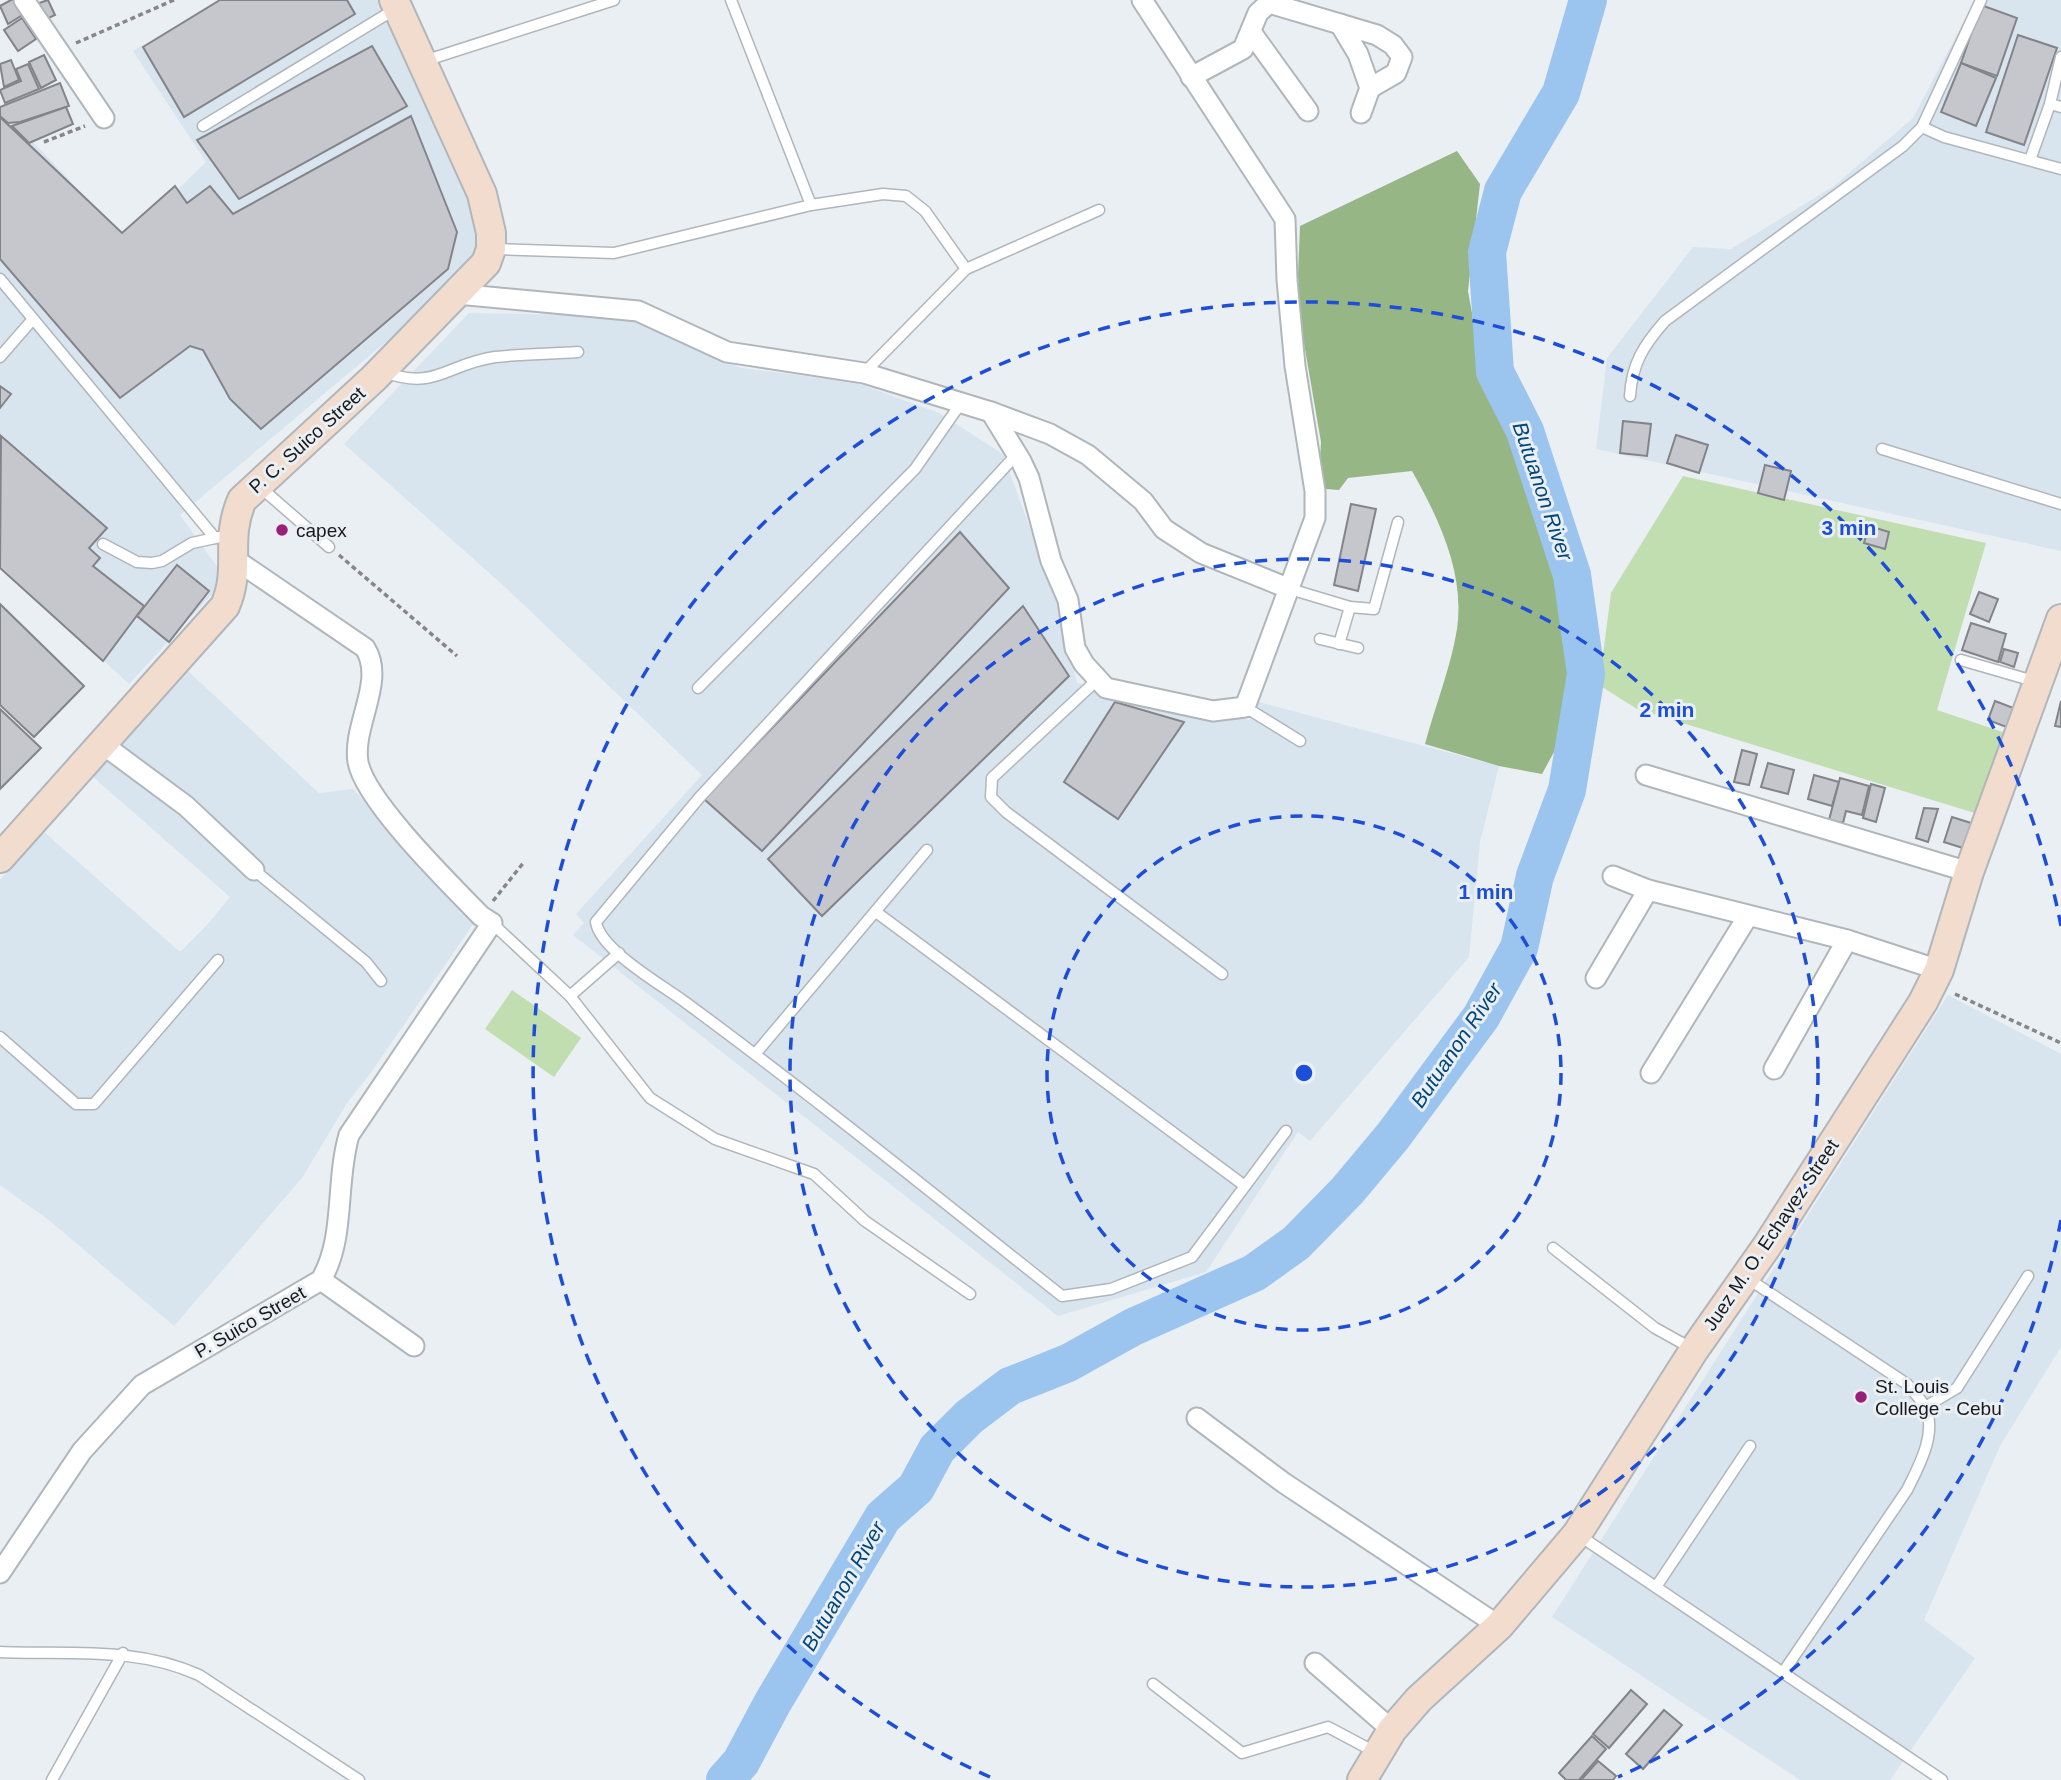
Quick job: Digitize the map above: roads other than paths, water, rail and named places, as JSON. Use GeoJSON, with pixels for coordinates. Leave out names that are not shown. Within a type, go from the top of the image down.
{"type":"FeatureCollection","features":[{"type":"Feature","properties":{"kind":"street"},"geometry":{"type":"LineString","coordinates":[[24,0],[104,118]]}},
{"type":"Feature","properties":{"kind":"street"},"geometry":{"type":"LineString","coordinates":[[991,412],[1029,478],[1051,561],[1062,581],[1075,648],[1097,680],[1106,688],[1213,711],[1245,708],[1315,518],[1315,491],[1295,366],[1287,280],[1285,219],[1142,0]]}},
{"type":"Feature","properties":{"kind":"street"},"geometry":{"type":"LineString","coordinates":[[1191,77],[1243,49],[1258,13],[1269,3],[1377,35],[1393,45],[1402,57],[1396,73],[1370,89],[1361,113]]}},
{"type":"Feature","properties":{"kind":"street"},"geometry":{"type":"LineString","coordinates":[[396,4],[482,194],[489,217],[492,249]]}},
{"type":"Feature","properties":{"kind":"street"},"geometry":{"type":"LineString","coordinates":[[1340,24],[1358,54],[1370,89]]}},
{"type":"Feature","properties":{"kind":"street"},"geometry":{"type":"LineString","coordinates":[[1251,32],[1308,111]]}},
{"type":"Feature","properties":{"kind":"street","name":"P. C. Suico Street"},"geometry":{"type":"LineString","coordinates":[[0,858],[225,606],[234,586],[226,544],[242,500],[382,371],[486,263],[492,249]]}},
{"type":"Feature","properties":{"kind":"street"},"geometry":{"type":"LineString","coordinates":[[457,294],[638,311],[727,352],[863,373],[991,412],[1049,434],[1088,455],[1143,501],[1164,529],[1201,553],[1290,589]]}},
{"type":"Feature","properties":{"kind":"street"},"geometry":{"type":"LineString","coordinates":[[226,544],[365,648],[374,669],[363,711],[358,761],[366,785],[424,855],[486,919]]}},
{"type":"Feature","properties":{"kind":"street","name":"Juez M. O. Echavez Street"},"geometry":{"type":"LineString","coordinates":[[1362,1780],[1392,1730],[1419,1699],[1499,1626],[1577,1534],[1694,1350],[1746,1278],[1935,976],[1969,872],[2061,619]]}},
{"type":"Feature","properties":{"kind":"street"},"geometry":{"type":"LineString","coordinates":[[101,743],[186,806],[254,870]]}},
{"type":"Feature","properties":{"kind":"street"},"geometry":{"type":"LineString","coordinates":[[1646,775],[1969,872]]}},
{"type":"Feature","properties":{"kind":"street"},"geometry":{"type":"LineString","coordinates":[[1613,877],[1648,890],[1847,940],[1935,976]]}},
{"type":"Feature","properties":{"kind":"street"},"geometry":{"type":"LineString","coordinates":[[1596,978],[1648,890]]}},
{"type":"Feature","properties":{"kind":"street"},"geometry":{"type":"LineString","coordinates":[[1651,1073],[1748,916]]}},
{"type":"Feature","properties":{"kind":"street","name":"P. Suico Street"},"geometry":{"type":"LineString","coordinates":[[0,1573],[82,1451],[142,1385],[321,1280],[335,1250],[342,1158],[349,1135],[486,919]]}},
{"type":"Feature","properties":{"kind":"street"},"geometry":{"type":"LineString","coordinates":[[1774,1069],[1847,940]]}},
{"type":"Feature","properties":{"kind":"street"},"geometry":{"type":"LineString","coordinates":[[321,1280],[414,1346]]}},
{"type":"Feature","properties":{"kind":"street"},"geometry":{"type":"LineString","coordinates":[[1196,1418],[1284,1483],[1499,1626]]}},
{"type":"Feature","properties":{"kind":"street"},"geometry":{"type":"LineString","coordinates":[[1315,1663],[1392,1730]]}},
{"type":"Feature","properties":{"kind":"lane"},"geometry":{"type":"LineString","coordinates":[[422,61],[614,0]]}},
{"type":"Feature","properties":{"kind":"lane"},"geometry":{"type":"LineString","coordinates":[[731,0],[811,205]]}},
{"type":"Feature","properties":{"kind":"lane"},"geometry":{"type":"LineString","coordinates":[[1630,396],[1631,371],[1643,345],[1665,321],[1903,146],[1922,127],[1981,0]]}},
{"type":"Feature","properties":{"kind":"lane"},"geometry":{"type":"LineString","coordinates":[[203,126],[396,4]]}},
{"type":"Feature","properties":{"kind":"lane"},"geometry":{"type":"LineString","coordinates":[[2030,160],[2056,106],[2061,57]]}},
{"type":"Feature","properties":{"kind":"lane"},"geometry":{"type":"LineString","coordinates":[[1922,127],[2061,169]]}},
{"type":"Feature","properties":{"kind":"lane"},"geometry":{"type":"LineString","coordinates":[[492,249],[614,253],[811,205],[883,194],[906,196],[925,211],[966,270]]}},
{"type":"Feature","properties":{"kind":"lane"},"geometry":{"type":"LineString","coordinates":[[863,373],[966,270],[1099,210]]}},
{"type":"Feature","properties":{"kind":"lane"},"geometry":{"type":"LineString","coordinates":[[0,279],[226,544]]}},
{"type":"Feature","properties":{"kind":"lane"},"geometry":{"type":"LineString","coordinates":[[0,357],[33,319]]}},
{"type":"Feature","properties":{"kind":"lane"},"geometry":{"type":"LineString","coordinates":[[382,371],[406,380],[428,380],[460,366],[494,358],[578,352]]}},
{"type":"Feature","properties":{"kind":"lane"},"geometry":{"type":"LineString","coordinates":[[698,688],[915,469],[961,403]]}},
{"type":"Feature","properties":{"kind":"lane"},"geometry":{"type":"LineString","coordinates":[[1882,449],[2061,504]]}},
{"type":"Feature","properties":{"kind":"lane"},"geometry":{"type":"LineString","coordinates":[[1017,454],[699,798],[596,922],[600,936],[756,1054],[1062,1296],[1111,1289],[1192,1257],[1286,1131]]}},
{"type":"Feature","properties":{"kind":"lane"},"geometry":{"type":"LineString","coordinates":[[257,484],[329,547]]}},
{"type":"Feature","properties":{"kind":"lane"},"geometry":{"type":"LineString","coordinates":[[1290,589],[1350,607],[1374,609],[1398,522]]}},
{"type":"Feature","properties":{"kind":"lane"},"geometry":{"type":"LineString","coordinates":[[103,544],[137,562],[152,563],[162,561],[192,543],[226,544]]}},
{"type":"Feature","properties":{"kind":"lane"},"geometry":{"type":"LineString","coordinates":[[1339,645],[1350,607]]}},
{"type":"Feature","properties":{"kind":"lane"},"geometry":{"type":"LineString","coordinates":[[1320,639],[1358,648]]}},
{"type":"Feature","properties":{"kind":"lane"},"geometry":{"type":"LineString","coordinates":[[1961,660],[2037,682]]}},
{"type":"Feature","properties":{"kind":"lane"},"geometry":{"type":"LineString","coordinates":[[1097,680],[992,778],[991,797],[1006,812],[1222,974]]}},
{"type":"Feature","properties":{"kind":"lane"},"geometry":{"type":"LineString","coordinates":[[1245,708],[1300,741]]}},
{"type":"Feature","properties":{"kind":"lane"},"geometry":{"type":"LineString","coordinates":[[756,1054],[927,850]]}},
{"type":"Feature","properties":{"kind":"lane"},"geometry":{"type":"LineString","coordinates":[[254,870],[366,962],[381,981]]}},
{"type":"Feature","properties":{"kind":"lane"},"geometry":{"type":"LineString","coordinates":[[876,912],[1245,1185]]}},
{"type":"Feature","properties":{"kind":"lane"},"geometry":{"type":"LineString","coordinates":[[486,919],[570,996],[650,1098],[715,1139],[814,1174],[865,1221],[970,1294]]}},
{"type":"Feature","properties":{"kind":"lane"},"geometry":{"type":"LineString","coordinates":[[570,996],[619,953]]}},
{"type":"Feature","properties":{"kind":"lane"},"geometry":{"type":"LineString","coordinates":[[0,1037],[76,1104],[94,1104],[218,960]]}},
{"type":"Feature","properties":{"kind":"lane"},"geometry":{"type":"LineString","coordinates":[[1553,1248],[1655,1328],[1694,1350]]}},
{"type":"Feature","properties":{"kind":"lane"},"geometry":{"type":"LineString","coordinates":[[1925,1407],[1957,1388],[2028,1276]]}},
{"type":"Feature","properties":{"kind":"lane"},"geometry":{"type":"LineString","coordinates":[[1746,1278],[1907,1384],[1925,1407],[1929,1423],[1922,1459],[1907,1490],[1784,1671]]}},
{"type":"Feature","properties":{"kind":"lane"},"geometry":{"type":"LineString","coordinates":[[1656,1587],[1750,1446]]}},
{"type":"Feature","properties":{"kind":"lane"},"geometry":{"type":"LineString","coordinates":[[1577,1534],[1942,1780]]}},
{"type":"Feature","properties":{"kind":"lane"},"geometry":{"type":"LineString","coordinates":[[0,1652],[123,1653],[178,1665],[199,1675],[359,1780]]}},
{"type":"Feature","properties":{"kind":"lane"},"geometry":{"type":"LineString","coordinates":[[52,1780],[123,1653]]}},
{"type":"Feature","properties":{"kind":"lane"},"geometry":{"type":"LineString","coordinates":[[1153,1684],[1242,1753],[1328,1727],[1353,1737],[1379,1754]]}},
{"type":"Feature","properties":{"kind":"waterway","name":"Butuanon River"},"geometry":{"type":"LineString","coordinates":[[725,1780],[741,1762],[773,1702],[883,1517],[916,1488],[937,1449],[969,1417],[1010,1386],[1068,1363],[1133,1327],[1254,1273],[1296,1243],[1347,1191],[1393,1136],[1481,1017],[1519,948],[1535,876],[1567,790],[1586,674],[1572,575],[1525,431],[1495,372],[1487,252],[1503,191],[1561,93],[1588,0]]}},
{"type":"Feature","properties":{"kind":"place","name":"capex"},"geometry":{"type":"Point","coordinates":[282,530]}},
{"type":"Feature","properties":{"kind":"place","name":"St. Louis College - Cebu"},"geometry":{"type":"Point","coordinates":[1861,1397]}}]}
